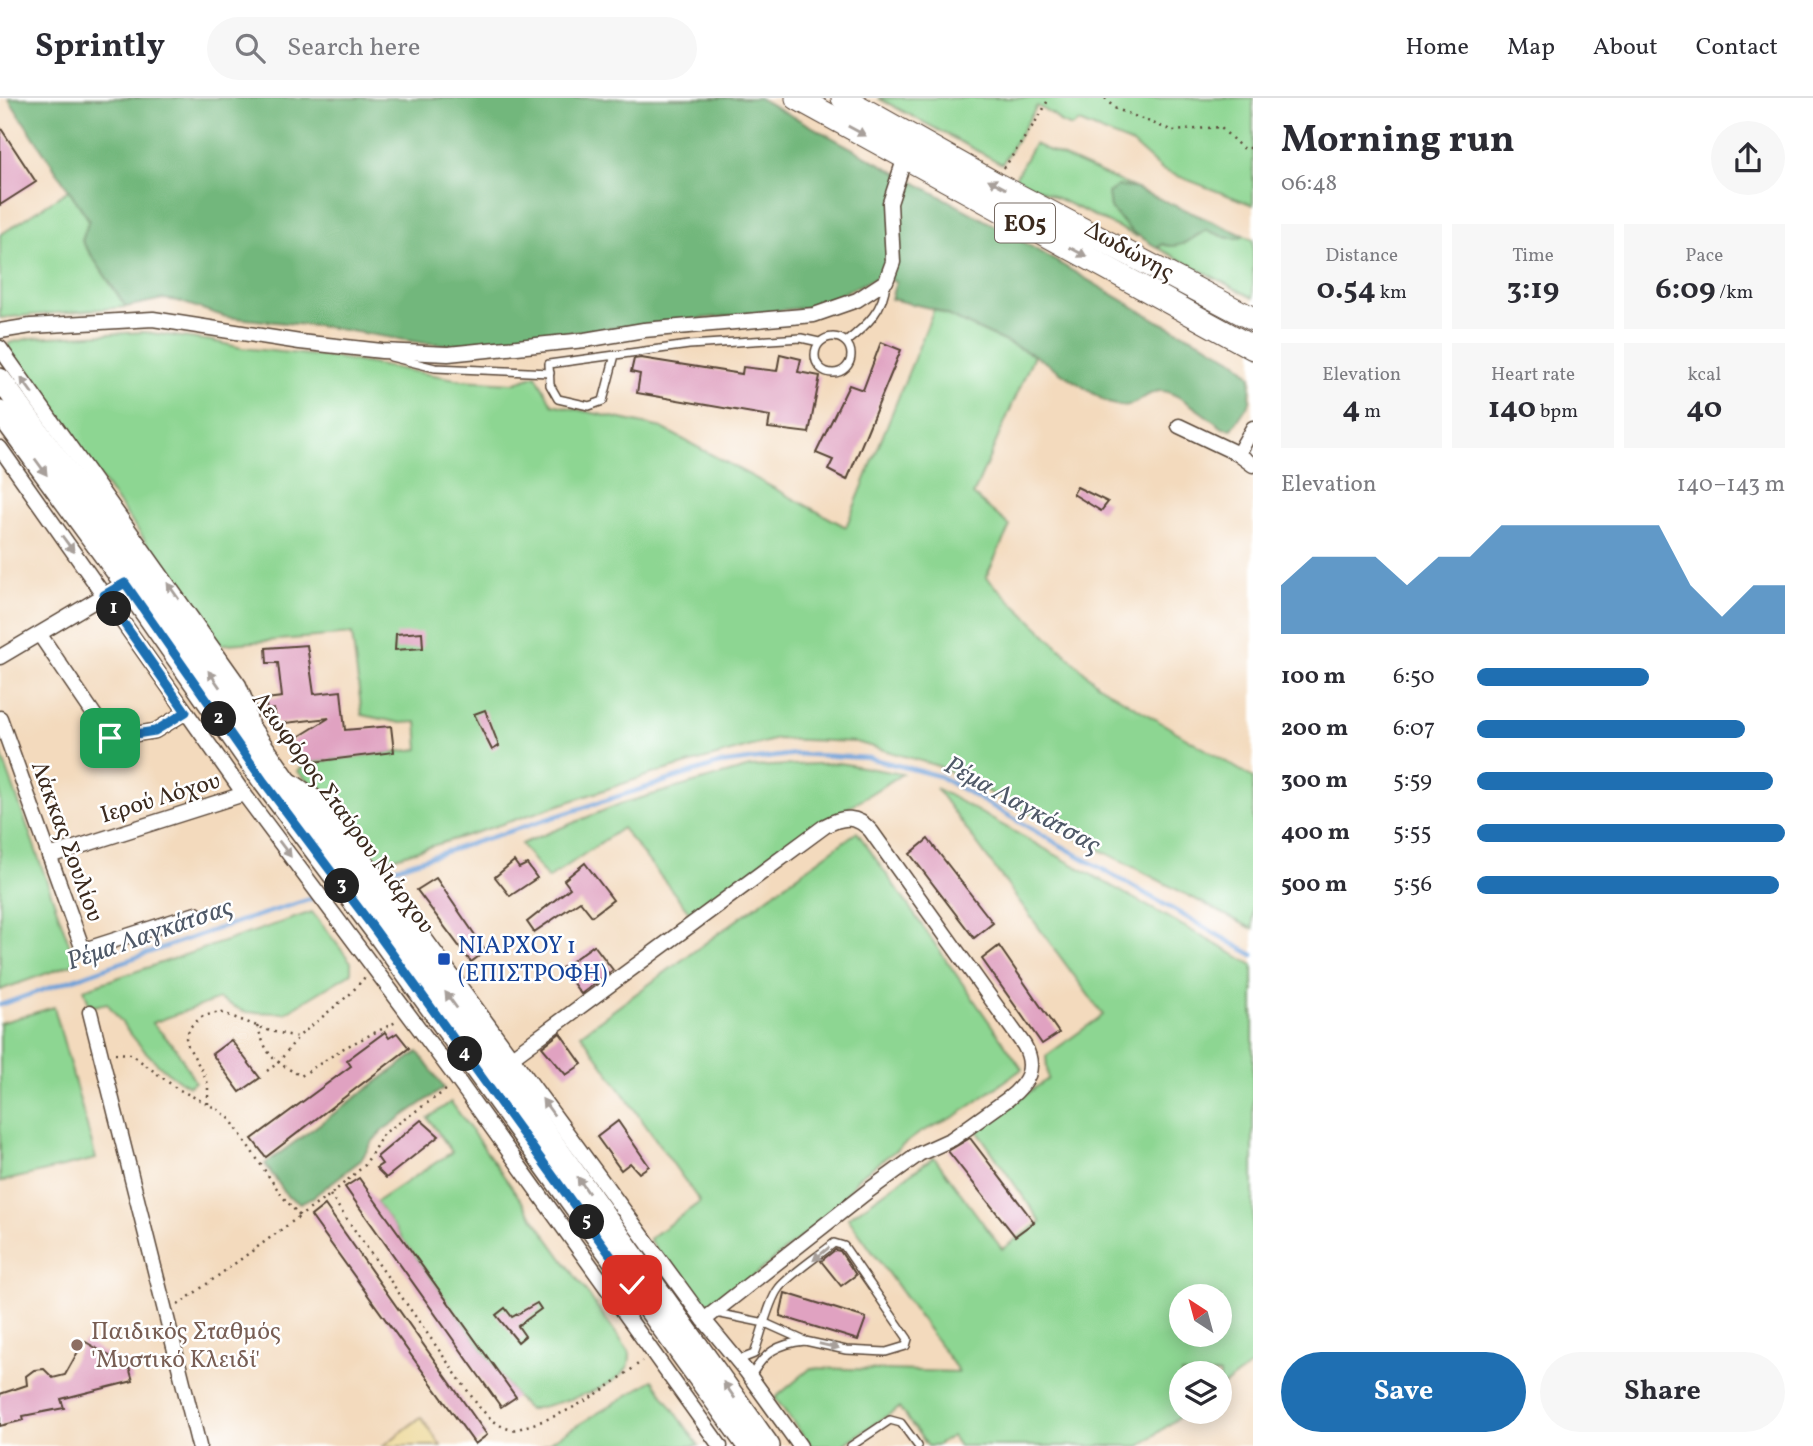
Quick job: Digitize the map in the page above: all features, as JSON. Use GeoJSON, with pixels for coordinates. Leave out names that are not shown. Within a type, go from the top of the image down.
{"type":"FeatureCollection","features":[{"type":"Feature","properties":{"kind":"main road","name":"Δωδώνης"},"geometry":{"type":"LineString","coordinates":[[797,98],[1253,348]]}},
{"type":"Feature","properties":{"kind":"main road","name":"Δωδώνης"},"geometry":{"type":"LineString","coordinates":[[843,98],[994,183],[1253,319]]}},
{"type":"Feature","properties":{"kind":"main road","name":"Λεωφόρος Σταύρου Νιάρχου"},"geometry":{"type":"LineString","coordinates":[[0,379],[281,774],[481,1041],[769,1446]]}},
{"type":"Feature","properties":{"kind":"main road","name":"Λεωφόρος Σταύρου Νιάρχου"},"geometry":{"type":"LineString","coordinates":[[0,412],[125,583],[264,782],[375,930],[748,1446]]}},
{"type":"Feature","properties":{"kind":"street"},"geometry":{"type":"LineString","coordinates":[[0,331],[153,318],[236,333],[363,349],[420,354],[471,353],[585,340],[644,330],[814,315],[857,300],[886,281],[893,262],[890,203],[905,157]]}},
{"type":"Feature","properties":{"kind":"street"},"geometry":{"type":"LineString","coordinates":[[0,348],[239,685],[247,705],[253,734]]}},
{"type":"Feature","properties":{"kind":"street"},"geometry":{"type":"LineString","coordinates":[[1179,426],[1253,464]]}},
{"type":"Feature","properties":{"kind":"street"},"geometry":{"type":"LineString","coordinates":[[1238,454],[1253,428]]}},
{"type":"Feature","properties":{"kind":"street"},"geometry":{"type":"LineString","coordinates":[[0,448],[244,794],[459,1082],[720,1446]]}},
{"type":"Feature","properties":{"kind":"street"},"geometry":{"type":"LineString","coordinates":[[0,657],[125,583]]}},
{"type":"Feature","properties":{"kind":"street"},"geometry":{"type":"LineString","coordinates":[[40,635],[110,738],[155,731],[186,712]]}},
{"type":"Feature","properties":{"kind":"street","name":"Λάκκας Σουλίου"},"geometry":{"type":"LineString","coordinates":[[0,718],[82,947],[87,949],[196,914]]}},
{"type":"Feature","properties":{"kind":"street"},"geometry":{"type":"LineString","coordinates":[[281,774],[317,798],[399,903],[512,1057],[710,1316],[800,1446]]}},
{"type":"Feature","properties":{"kind":"street","name":"Ιερού Λόχου"},"geometry":{"type":"LineString","coordinates":[[49,856],[244,794]]}},
{"type":"Feature","properties":{"kind":"street"},"geometry":{"type":"LineString","coordinates":[[512,1057],[825,826],[840,819],[851,818],[862,822],[872,831],[1024,1045],[1031,1060],[1029,1075],[1017,1092],[1008,1099],[952,1139],[919,1154],[868,1191],[710,1316]]}},
{"type":"Feature","properties":{"kind":"street"},"geometry":{"type":"LineString","coordinates":[[90,1012],[199,1446]]}},
{"type":"Feature","properties":{"kind":"lane"},"geometry":{"type":"LineString","coordinates":[[846,342],[871,322],[886,293],[886,281]]}},
{"type":"Feature","properties":{"kind":"lane"},"geometry":{"type":"LineString","coordinates":[[615,355],[603,401],[589,407],[558,399],[550,385],[549,364],[615,355],[689,345],[801,338],[820,342],[835,337],[846,342],[851,354],[848,365],[832,373],[821,369],[815,353],[820,342]]}},
{"type":"Feature","properties":{"kind":"lane"},"geometry":{"type":"LineString","coordinates":[[363,349],[435,368],[550,373]]}},
{"type":"Feature","properties":{"kind":"lane"},"geometry":{"type":"LineString","coordinates":[[710,1316],[765,1323],[805,1341],[864,1352],[899,1349],[908,1343],[908,1339],[844,1246],[834,1243],[779,1288],[765,1323],[754,1354],[738,1360]]}},
{"type":"Feature","properties":{"kind":"lane"},"geometry":{"type":"LineString","coordinates":[[750,1377],[768,1353],[788,1343],[805,1341]]}},
{"type":"Feature","properties":{"kind":"lane"},"geometry":{"type":"LineString","coordinates":[[851,1446],[890,1420],[901,1423],[918,1446]]}},
{"type":"Feature","properties":{"kind":"path"},"geometry":{"type":"LineString","coordinates":[[994,183],[1049,98]]}},
{"type":"Feature","properties":{"kind":"path"},"geometry":{"type":"LineString","coordinates":[[1105,98],[1114,107],[1173,131],[1220,127],[1242,148],[1253,148]]}},
{"type":"Feature","properties":{"kind":"path"},"geometry":{"type":"LineString","coordinates":[[267,1070],[278,1063],[298,1037],[350,995],[373,966]]}},
{"type":"Feature","properties":{"kind":"path"},"geometry":{"type":"LineString","coordinates":[[257,1026],[265,1049],[278,1063],[301,1076],[345,1048],[399,1020],[405,1009]]}},
{"type":"Feature","properties":{"kind":"path"},"geometry":{"type":"LineString","coordinates":[[209,1105],[208,1084],[186,1038],[190,1027],[203,1016],[220,1012],[298,1037]]}},
{"type":"Feature","properties":{"kind":"path"},"geometry":{"type":"LineString","coordinates":[[101,1055],[121,1052],[131,1054],[176,1088],[230,1119],[282,1196],[300,1216]]}},
{"type":"Feature","properties":{"kind":"path"},"geometry":{"type":"LineString","coordinates":[[166,1314],[330,1195],[365,1165],[383,1134],[459,1082]]}},
{"type":"Feature","properties":{"kind":"path"},"geometry":{"type":"LineString","coordinates":[[330,1195],[479,1407],[507,1429],[516,1430],[582,1404],[605,1390],[653,1352]]}},
{"type":"Feature","properties":{"kind":"green space"},"geometry":{"type":"Polygon","coordinates":[[[8,98],[759,98],[1001,229],[1158,321],[1237,362],[1251,376],[1250,402],[1232,429],[1223,428],[1184,400],[1167,392],[1153,392],[1126,406],[1108,403],[1034,355],[934,309],[891,299],[896,281],[878,277],[812,307],[454,345],[423,343],[326,327],[226,317],[178,301],[163,299],[126,307],[82,241],[89,220],[8,98]]]}},
{"type":"Feature","properties":{"kind":"green space"},"geometry":{"type":"Polygon","coordinates":[[[878,98],[1253,98],[1253,205],[1162,170],[1133,144],[1079,122],[1072,127],[1061,123],[1054,115],[1037,106],[1002,164],[878,98]]]}},
{"type":"Feature","properties":{"kind":"green space"},"geometry":{"type":"Polygon","coordinates":[[[1034,144],[1137,189],[1118,186],[1110,208],[1138,237],[1015,178],[1034,144]]]}},
{"type":"Feature","properties":{"kind":"green space"},"geometry":{"type":"Polygon","coordinates":[[[1118,186],[1137,189],[1243,235],[1241,238],[1228,238],[1206,230],[1180,245],[1162,244],[1158,248],[1131,231],[1110,208],[1108,193],[1118,186]]]}},
{"type":"Feature","properties":{"kind":"green space"},"geometry":{"type":"Polygon","coordinates":[[[69,190],[89,220],[82,241],[126,307],[0,318],[0,235],[69,190]]]}},
{"type":"Feature","properties":{"kind":"green space"},"geometry":{"type":"Polygon","coordinates":[[[1206,230],[1228,238],[1241,238],[1243,235],[1253,240],[1253,298],[1158,248],[1162,244],[1184,244],[1206,230]]]}},
{"type":"Feature","properties":{"kind":"green space"},"geometry":{"type":"Polygon","coordinates":[[[934,309],[1034,355],[973,495],[1010,526],[986,577],[1097,684],[1253,778],[1253,929],[938,766],[856,742],[777,739],[652,774],[376,863],[332,803],[297,771],[311,762],[419,749],[417,722],[401,723],[362,715],[352,634],[216,645],[167,571],[7,348],[9,343],[31,338],[144,332],[242,348],[338,358],[461,380],[513,383],[536,375],[552,404],[662,428],[846,527],[934,309]]]}},
{"type":"Feature","properties":{"kind":"green space"},"geometry":{"type":"Polygon","coordinates":[[[0,750],[76,963],[0,990],[0,750]]]}},
{"type":"Feature","properties":{"kind":"green space"},"geometry":{"type":"Polygon","coordinates":[[[839,763],[902,774],[830,819],[694,918],[622,828],[548,879],[521,844],[620,804],[750,767],[839,763]]]}},
{"type":"Feature","properties":{"kind":"green space"},"geometry":{"type":"Polygon","coordinates":[[[936,788],[1253,965],[1253,1364],[1232,1379],[1232,1361],[1169,1361],[1170,1424],[1140,1446],[959,1446],[952,1436],[936,1446],[928,1446],[899,1408],[841,1446],[811,1446],[775,1398],[811,1368],[959,1372],[848,1218],[934,1157],[1002,1249],[1041,1222],[976,1129],[1048,1079],[1046,1056],[1103,1015],[936,788]]]}},
{"type":"Feature","properties":{"kind":"green space"},"geometry":{"type":"Polygon","coordinates":[[[857,832],[1022,1069],[956,1116],[921,1132],[859,1177],[833,1211],[717,1306],[695,1303],[649,1239],[700,1202],[581,1034],[857,832]]]}},
{"type":"Feature","properties":{"kind":"green space"},"geometry":{"type":"Polygon","coordinates":[[[312,912],[351,962],[351,973],[285,1013],[245,1012],[219,999],[152,1023],[176,1048],[195,1082],[189,1086],[176,1079],[154,1060],[107,1003],[90,1007],[84,989],[312,912]]]}},
{"type":"Feature","properties":{"kind":"green space"},"geometry":{"type":"Polygon","coordinates":[[[54,1007],[96,1159],[0,1182],[0,1023],[54,1007]]]}},
{"type":"Feature","properties":{"kind":"green space"},"geometry":{"type":"Polygon","coordinates":[[[418,1052],[444,1088],[383,1130],[361,1160],[313,1197],[300,1203],[288,1197],[265,1164],[418,1052]]]}},
{"type":"Feature","properties":{"kind":"green space"},"geometry":{"type":"Polygon","coordinates":[[[451,1102],[630,1353],[629,1364],[613,1381],[584,1394],[528,1410],[376,1202],[452,1152],[428,1118],[451,1102]]]}},
{"type":"Feature","properties":{"kind":"green space"},"geometry":{"type":"Polygon","coordinates":[[[653,1380],[699,1446],[543,1446],[653,1380]]]}},
{"type":"Feature","properties":{"kind":"sand"},"geometry":{"type":"Polygon","coordinates":[[[421,1417],[441,1446],[383,1446],[421,1417]]]}},
{"type":"Feature","properties":{"kind":"building"},"geometry":{"type":"Polygon","coordinates":[[[0,127],[36,182],[0,205],[0,127]]]}},
{"type":"Feature","properties":{"kind":"building"},"geometry":{"type":"Polygon","coordinates":[[[881,342],[901,350],[847,480],[828,470],[833,460],[816,453],[849,385],[863,390],[881,342]]]}},
{"type":"Feature","properties":{"kind":"building"},"geometry":{"type":"Polygon","coordinates":[[[780,354],[801,359],[798,372],[820,376],[809,433],[768,428],[770,416],[637,393],[640,374],[631,372],[634,359],[641,358],[742,374],[743,367],[777,371],[780,354]]]}},
{"type":"Feature","properties":{"kind":"building"},"geometry":{"type":"Polygon","coordinates":[[[1077,487],[1108,502],[1101,511],[1073,494],[1077,487]]]}},
{"type":"Feature","properties":{"kind":"building"},"geometry":{"type":"Polygon","coordinates":[[[422,632],[423,648],[395,650],[396,634],[422,632]]]}},
{"type":"Feature","properties":{"kind":"building"},"geometry":{"type":"Polygon","coordinates":[[[307,645],[314,694],[341,691],[345,730],[391,726],[394,752],[305,763],[292,741],[329,718],[277,724],[274,709],[267,710],[265,699],[282,697],[278,663],[267,663],[266,648],[307,645]]]}},
{"type":"Feature","properties":{"kind":"building"},"geometry":{"type":"Polygon","coordinates":[[[485,710],[499,746],[492,750],[474,714],[485,710]]]}},
{"type":"Feature","properties":{"kind":"building"},"geometry":{"type":"Polygon","coordinates":[[[928,839],[993,923],[974,938],[910,854],[928,839]]]}},
{"type":"Feature","properties":{"kind":"building"},"geometry":{"type":"Polygon","coordinates":[[[514,861],[519,868],[527,864],[537,878],[510,896],[495,877],[514,861]]]}},
{"type":"Feature","properties":{"kind":"building"},"geometry":{"type":"Polygon","coordinates":[[[585,863],[613,900],[592,916],[580,901],[534,932],[527,922],[570,888],[564,880],[585,863]]]}},
{"type":"Feature","properties":{"kind":"building"},"geometry":{"type":"Polygon","coordinates":[[[436,878],[486,951],[471,962],[417,890],[436,878]]]}},
{"type":"Feature","properties":{"kind":"building"},"geometry":{"type":"Polygon","coordinates":[[[594,945],[613,970],[581,994],[562,968],[594,945]]]}},
{"type":"Feature","properties":{"kind":"building"},"geometry":{"type":"Polygon","coordinates":[[[999,946],[1059,1033],[1042,1044],[982,959],[999,946]]]}},
{"type":"Feature","properties":{"kind":"building"},"geometry":{"type":"Polygon","coordinates":[[[385,1032],[389,1038],[397,1033],[409,1048],[266,1157],[252,1139],[351,1066],[347,1060],[385,1032]]]}},
{"type":"Feature","properties":{"kind":"building"},"geometry":{"type":"Polygon","coordinates":[[[560,1033],[582,1064],[566,1075],[542,1047],[560,1033]]]}},
{"type":"Feature","properties":{"kind":"building"},"geometry":{"type":"Polygon","coordinates":[[[231,1040],[260,1078],[240,1092],[212,1054],[231,1040]]]}},
{"type":"Feature","properties":{"kind":"building"},"geometry":{"type":"Polygon","coordinates":[[[421,1120],[439,1136],[386,1178],[376,1168],[382,1164],[377,1157],[421,1120]]]}},
{"type":"Feature","properties":{"kind":"building"},"geometry":{"type":"Polygon","coordinates":[[[618,1121],[649,1166],[639,1173],[630,1163],[621,1170],[597,1137],[618,1121]]]}},
{"type":"Feature","properties":{"kind":"building"},"geometry":{"type":"Polygon","coordinates":[[[970,1138],[1034,1222],[1015,1236],[948,1151],[970,1138]]]}},
{"type":"Feature","properties":{"kind":"building"},"geometry":{"type":"Polygon","coordinates":[[[359,1178],[516,1397],[501,1407],[345,1187],[359,1178]]]}},
{"type":"Feature","properties":{"kind":"building"},"geometry":{"type":"Polygon","coordinates":[[[325,1205],[487,1435],[475,1444],[311,1216],[325,1205]]]}},
{"type":"Feature","properties":{"kind":"building"},"geometry":{"type":"Polygon","coordinates":[[[835,1250],[840,1251],[856,1275],[841,1286],[821,1261],[835,1250]]]}},
{"type":"Feature","properties":{"kind":"building"},"geometry":{"type":"Polygon","coordinates":[[[785,1293],[866,1318],[858,1340],[780,1316],[785,1293]]]}},
{"type":"Feature","properties":{"kind":"building"},"geometry":{"type":"Polygon","coordinates":[[[537,1303],[541,1309],[518,1326],[525,1336],[518,1342],[496,1315],[505,1308],[512,1317],[537,1303]]]}},
{"type":"Feature","properties":{"kind":"building"},"geometry":{"type":"Polygon","coordinates":[[[84,1341],[120,1362],[127,1360],[133,1381],[61,1399],[64,1408],[23,1416],[24,1420],[0,1426],[0,1394],[27,1385],[26,1376],[34,1370],[44,1369],[53,1378],[65,1375],[84,1341]]]}},
{"type":"Feature","properties":{"kind":"waterway","name":"Ρέμα Λαγκάτσας"},"geometry":{"type":"LineString","coordinates":[[392,869],[719,764],[796,754],[869,758],[939,776],[1253,955]]}},
{"type":"Feature","properties":{"kind":"waterway","name":"Ρέμα Λαγκάτσας"},"geometry":{"type":"LineString","coordinates":[[0,1005],[228,925],[311,899]]}},
{"type":"Feature","properties":{"kind":"place","name":"ΝΙΑΡΧΟΥ 1 (ΕΠΙΣΤΡΟΦΗ)"},"geometry":{"type":"Point","coordinates":[444,959]}},
{"type":"Feature","properties":{"kind":"place","name":"Παιδικός Σταθμός 'Μυστικό Κλειδί'"},"geometry":{"type":"Point","coordinates":[77,1345]}},
{"type":"Feature","properties":{"kind":"route"},"geometry":{"type":"LineString","coordinates":[[110,738],[155,731],[186,712],[104,595],[125,583],[264,782],[375,930],[632,1285]]}}]}
